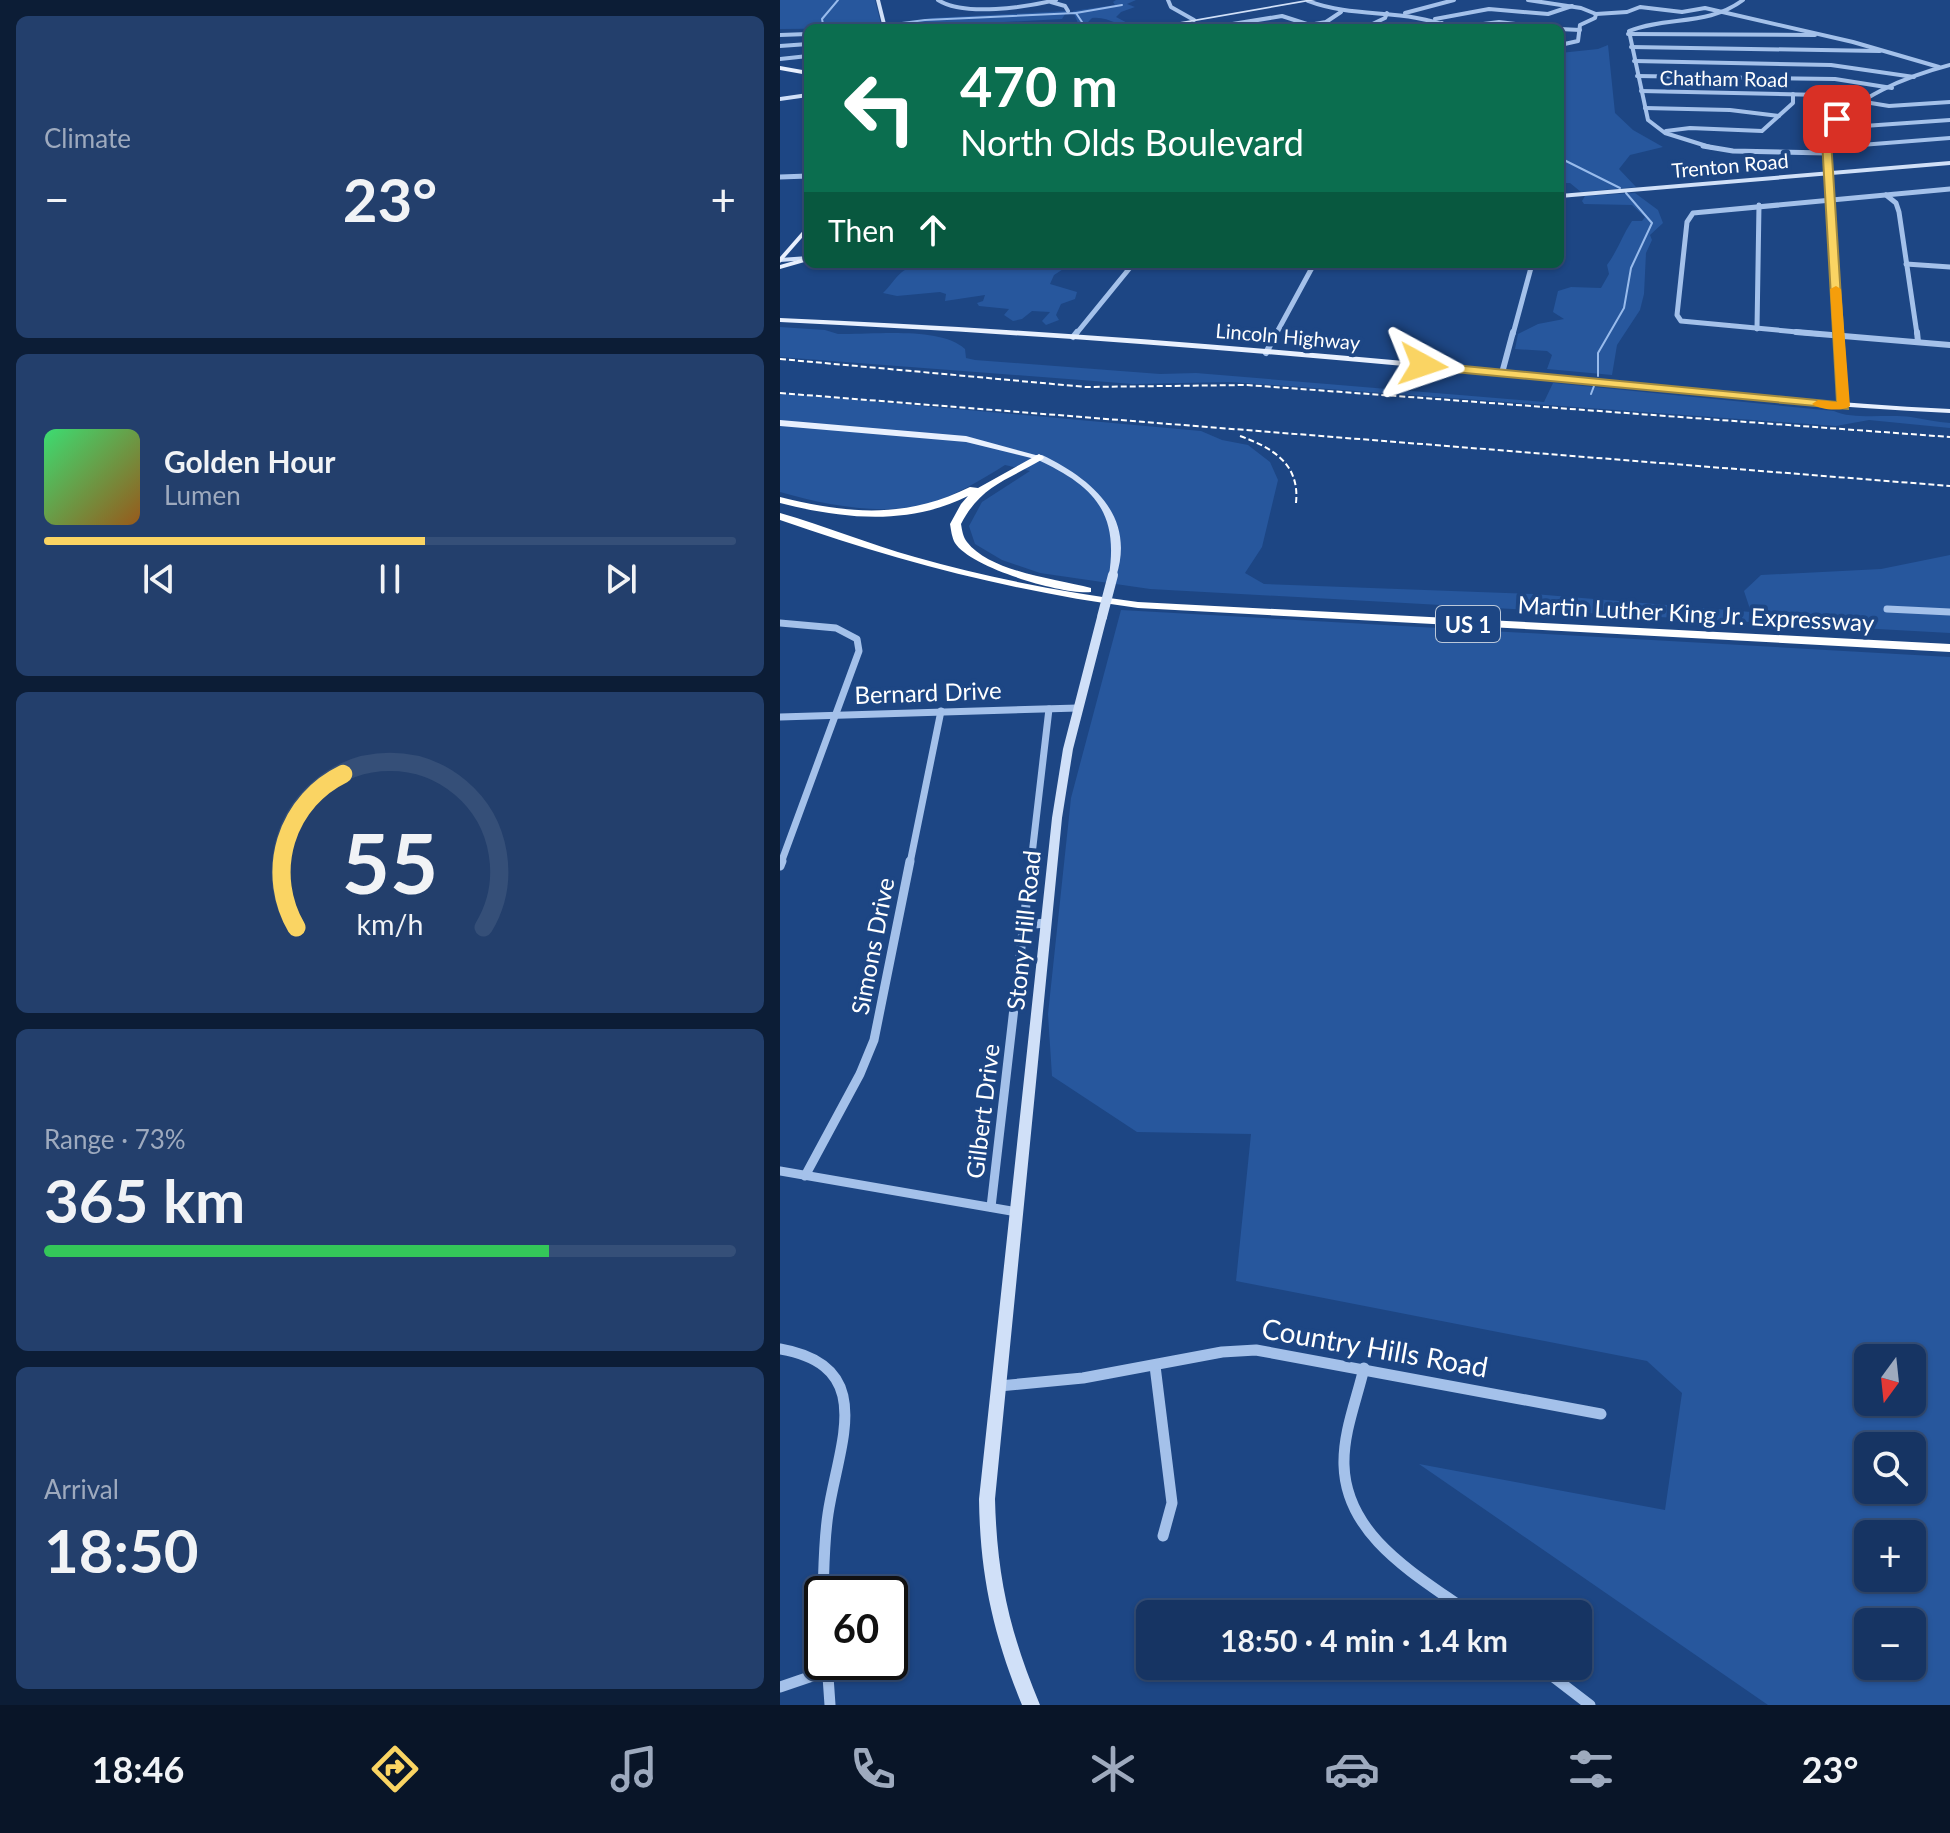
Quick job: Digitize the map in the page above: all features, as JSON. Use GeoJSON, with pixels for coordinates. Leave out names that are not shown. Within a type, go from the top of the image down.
{"type":"FeatureCollection","features":[{"type":"Feature","properties":{"kind":"highway"},"geometry":{"type":"LineString","coordinates":[[780,500],[855,514],[917,511],[959,498],[1036,456]]}},
{"type":"Feature","properties":{"kind":"highway"},"geometry":{"type":"LineString","coordinates":[[1036,456],[969,500],[957,519],[958,536],[968,551],[996,566],[1091,591]]}},
{"type":"Feature","properties":{"kind":"highway","name":"Martin Luther King Jr. Expressway"},"geometry":{"type":"LineString","coordinates":[[780,509],[927,559],[994,575],[1091,591],[1221,603],[1950,639]]}},
{"type":"Feature","properties":{"kind":"highway","name":"Martin Luther King Jr. Expressway"},"geometry":{"type":"LineString","coordinates":[[780,516],[879,551],[1012,586],[1164,608],[1950,648]]}},
{"type":"Feature","properties":{"kind":"highway"},"geometry":{"type":"LineString","coordinates":[[780,523],[879,551]]}},
{"type":"Feature","properties":{"kind":"main road"},"geometry":{"type":"LineString","coordinates":[[780,66],[804,70]]}},
{"type":"Feature","properties":{"kind":"main road"},"geometry":{"type":"LineString","coordinates":[[780,251],[804,223]]}},
{"type":"Feature","properties":{"kind":"main road"},"geometry":{"type":"LineString","coordinates":[[780,262],[804,232]]}},
{"type":"Feature","properties":{"kind":"main road"},"geometry":{"type":"LineString","coordinates":[[790,250],[793,255],[804,257]]}},
{"type":"Feature","properties":{"kind":"main road"},"geometry":{"type":"LineString","coordinates":[[780,262],[804,259]]}},
{"type":"Feature","properties":{"kind":"main road","name":"Lincoln Highway"},"geometry":{"type":"LineString","coordinates":[[780,318],[1073,337],[1844,406],[1950,411]]}},
{"type":"Feature","properties":{"kind":"main road","name":"Stony Hill Road"},"geometry":{"type":"LineString","coordinates":[[780,423],[966,439],[1036,456]]}},
{"type":"Feature","properties":{"kind":"street"},"geometry":{"type":"LineString","coordinates":[[878,0],[884,24]]}},
{"type":"Feature","properties":{"kind":"street"},"geometry":{"type":"LineString","coordinates":[[939,0],[944,6],[957,8],[1053,1],[1065,6],[1068,11]]}},
{"type":"Feature","properties":{"kind":"street"},"geometry":{"type":"LineString","coordinates":[[1168,0],[1171,7],[1194,20]]}},
{"type":"Feature","properties":{"kind":"street"},"geometry":{"type":"LineString","coordinates":[[1281,0],[1289,4]]}},
{"type":"Feature","properties":{"kind":"street"},"geometry":{"type":"LineString","coordinates":[[1171,24],[1311,0],[1341,12],[1404,14],[1442,23]]}},
{"type":"Feature","properties":{"kind":"street"},"geometry":{"type":"LineString","coordinates":[[1404,14],[1411,9],[1454,0]]}},
{"type":"Feature","properties":{"kind":"street"},"geometry":{"type":"LineString","coordinates":[[1528,0],[1572,6],[1596,14],[1627,12],[1639,7],[1685,12],[1705,8],[1885,50],[1940,67]]}},
{"type":"Feature","properties":{"kind":"street"},"geometry":{"type":"LineString","coordinates":[[1628,34],[1634,29],[1705,18],[1743,0]]}},
{"type":"Feature","properties":{"kind":"street"},"geometry":{"type":"LineString","coordinates":[[1433,19],[1489,9],[1548,14],[1572,6]]}},
{"type":"Feature","properties":{"kind":"street"},"geometry":{"type":"LineString","coordinates":[[1314,24],[1329,20],[1341,12]]}},
{"type":"Feature","properties":{"kind":"street"},"geometry":{"type":"LineString","coordinates":[[1374,24],[1387,13]]}},
{"type":"Feature","properties":{"kind":"street"},"geometry":{"type":"LineString","coordinates":[[1564,44],[1578,41],[1580,25],[1595,18],[1596,14]]}},
{"type":"Feature","properties":{"kind":"street"},"geometry":{"type":"LineString","coordinates":[[1233,24],[1282,16],[1307,24]]}},
{"type":"Feature","properties":{"kind":"street"},"geometry":{"type":"LineString","coordinates":[[1437,24],[1442,23]]}},
{"type":"Feature","properties":{"kind":"street"},"geometry":{"type":"LineString","coordinates":[[1485,24],[1517,24]]}},
{"type":"Feature","properties":{"kind":"street"},"geometry":{"type":"LineString","coordinates":[[1564,29],[1580,30]]}},
{"type":"Feature","properties":{"kind":"street"},"geometry":{"type":"LineString","coordinates":[[1733,30],[1736,36]]}},
{"type":"Feature","properties":{"kind":"street"},"geometry":{"type":"LineString","coordinates":[[780,35],[804,34]]}},
{"type":"Feature","properties":{"kind":"street"},"geometry":{"type":"LineString","coordinates":[[1628,34],[1800,37],[1819,34]]}},
{"type":"Feature","properties":{"kind":"street"},"geometry":{"type":"LineString","coordinates":[[1628,34],[1649,121],[1703,145],[1736,151],[1827,153]]}},
{"type":"Feature","properties":{"kind":"street"},"geometry":{"type":"LineString","coordinates":[[780,46],[804,44]]}},
{"type":"Feature","properties":{"kind":"street"},"geometry":{"type":"LineString","coordinates":[[1631,47],[1885,50]]}},
{"type":"Feature","properties":{"kind":"street"},"geometry":{"type":"LineString","coordinates":[[780,59],[804,56]]}},
{"type":"Feature","properties":{"kind":"street"},"geometry":{"type":"LineString","coordinates":[[1634,61],[1831,65],[1915,78]]}},
{"type":"Feature","properties":{"kind":"street"},"geometry":{"type":"LineString","coordinates":[[1844,406],[1826,144],[1833,123],[1866,102],[1950,65]]}},
{"type":"Feature","properties":{"kind":"street"},"geometry":{"type":"LineString","coordinates":[[1637,76],[1835,79],[1893,89]]}},
{"type":"Feature","properties":{"kind":"street","name":"Chatham Road"},"geometry":{"type":"LineString","coordinates":[[1641,91],[1834,96],[1893,106],[1950,102]]}},
{"type":"Feature","properties":{"kind":"street"},"geometry":{"type":"LineString","coordinates":[[1666,131],[1692,128],[1760,132],[1794,100],[1793,94]]}},
{"type":"Feature","properties":{"kind":"street"},"geometry":{"type":"LineString","coordinates":[[780,99],[804,96]]}},
{"type":"Feature","properties":{"kind":"street"},"geometry":{"type":"LineString","coordinates":[[1645,108],[1730,110],[1779,116]]}},
{"type":"Feature","properties":{"kind":"street"},"geometry":{"type":"LineString","coordinates":[[1833,123],[1873,126],[1950,120]]}},
{"type":"Feature","properties":{"kind":"street"},"geometry":{"type":"LineString","coordinates":[[1826,144],[1861,145],[1950,138]]}},
{"type":"Feature","properties":{"kind":"street","name":"Trenton Road"},"geometry":{"type":"LineString","coordinates":[[1564,196],[1950,163]]}},
{"type":"Feature","properties":{"kind":"street"},"geometry":{"type":"LineString","coordinates":[[780,177],[804,176]]}},
{"type":"Feature","properties":{"kind":"street"},"geometry":{"type":"LineString","coordinates":[[1950,189],[1692,213],[1687,222],[1677,315],[1681,321],[1950,345]]}},
{"type":"Feature","properties":{"kind":"street"},"geometry":{"type":"LineString","coordinates":[[1886,195],[1898,207],[1918,342]]}},
{"type":"Feature","properties":{"kind":"street"},"geometry":{"type":"LineString","coordinates":[[1757,329],[1759,205]]}},
{"type":"Feature","properties":{"kind":"street"},"geometry":{"type":"LineString","coordinates":[[1906,264],[1950,267]]}},
{"type":"Feature","properties":{"kind":"street"},"geometry":{"type":"LineString","coordinates":[[1073,337],[1130,268]]}},
{"type":"Feature","properties":{"kind":"street"},"geometry":{"type":"LineString","coordinates":[[1266,353],[1312,268]]}},
{"type":"Feature","properties":{"kind":"street"},"geometry":{"type":"LineString","coordinates":[[1502,373],[1531,268]]}},
{"type":"Feature","properties":{"kind":"street","name":"Stony Hill Road"},"geometry":{"type":"LineString","coordinates":[[1031,1705],[1003,1635],[992,1587],[987,1544],[987,1499],[1059,802],[1078,708],[1113,575],[1117,536],[1105,506],[1081,480],[1036,456]]}},
{"type":"Feature","properties":{"kind":"street"},"geometry":{"type":"LineString","coordinates":[[1887,609],[1950,612]]}},
{"type":"Feature","properties":{"kind":"street"},"geometry":{"type":"LineString","coordinates":[[780,623],[836,628],[857,639],[859,651],[780,866]]}},
{"type":"Feature","properties":{"kind":"street","name":"Bernard Drive"},"geometry":{"type":"LineString","coordinates":[[780,717],[1078,708]]}},
{"type":"Feature","properties":{"kind":"street","name":"Gilbert Drive"},"geometry":{"type":"LineString","coordinates":[[991,1207],[1049,709]]}},
{"type":"Feature","properties":{"kind":"street","name":"Simons Drive"},"geometry":{"type":"LineString","coordinates":[[805,1176],[860,1074],[874,1040],[941,711]]}},
{"type":"Feature","properties":{"kind":"street"},"geometry":{"type":"LineString","coordinates":[[1023,925],[1046,923]]}},
{"type":"Feature","properties":{"kind":"street"},"geometry":{"type":"LineString","coordinates":[[780,1171],[1018,1212]]}},
{"type":"Feature","properties":{"kind":"street"},"geometry":{"type":"LineString","coordinates":[[780,1349],[813,1356],[826,1364],[845,1395],[844,1422],[824,1549],[823,1576]]}},
{"type":"Feature","properties":{"kind":"street","name":"Country Hills Road"},"geometry":{"type":"LineString","coordinates":[[998,1386],[1083,1378],[1222,1352],[1256,1350],[1601,1414]]}},
{"type":"Feature","properties":{"kind":"street"},"geometry":{"type":"LineString","coordinates":[[1155,1366],[1172,1503],[1163,1536]]}},
{"type":"Feature","properties":{"kind":"street"},"geometry":{"type":"LineString","coordinates":[[1364,1368],[1344,1463],[1352,1507],[1369,1535],[1384,1549],[1452,1600]]}},
{"type":"Feature","properties":{"kind":"street"},"geometry":{"type":"LineString","coordinates":[[780,1687],[804,1676]]}},
{"type":"Feature","properties":{"kind":"street"},"geometry":{"type":"LineString","coordinates":[[828,1680],[830,1705]]}},
{"type":"Feature","properties":{"kind":"street"},"geometry":{"type":"LineString","coordinates":[[1557,1680],[1590,1705]]}},
{"type":"Feature","properties":{"kind":"shaded area"},"geometry":{"type":"Polygon","coordinates":[[[780,0],[875,0],[881,24],[804,24],[804,29],[780,29],[780,0]]]}},
{"type":"Feature","properties":{"kind":"shaded area"},"geometry":{"type":"Polygon","coordinates":[[[1136,0],[1127,4],[1135,7],[1116,17],[1129,24],[1092,18],[1088,24],[1078,24],[1073,11],[1115,5],[1113,2],[1136,0]]]}},
{"type":"Feature","properties":{"kind":"shaded area"},"geometry":{"type":"Polygon","coordinates":[[[1067,11],[1062,19],[900,24],[932,18],[1067,11]]]}},
{"type":"Feature","properties":{"kind":"shaded area"},"geometry":{"type":"Polygon","coordinates":[[[1608,45],[1615,113],[1633,130],[1663,147],[1630,155],[1619,169],[1636,187],[1581,192],[1570,183],[1564,183],[1564,53],[1608,45]]]}},
{"type":"Feature","properties":{"kind":"shaded area"},"geometry":{"type":"Polygon","coordinates":[[[1635,193],[1658,210],[1663,223],[1650,235],[1652,240],[1646,253],[1640,310],[1617,345],[1612,375],[1547,369],[1552,355],[1547,351],[1515,349],[1518,334],[1538,324],[1564,319],[1553,312],[1558,291],[1571,287],[1601,288],[1609,274],[1607,265],[1632,221],[1642,221],[1645,217],[1632,205],[1584,204],[1585,196],[1635,193]]]}},
{"type":"Feature","properties":{"kind":"shaded area"},"geometry":{"type":"Polygon","coordinates":[[[1065,268],[1054,275],[1050,284],[1077,292],[1075,299],[1061,304],[1056,315],[1059,320],[1046,325],[1042,321],[1050,312],[1032,311],[1022,319],[1013,321],[1004,315],[1009,309],[979,306],[977,303],[983,301],[985,295],[945,301],[946,294],[940,292],[897,296],[883,293],[906,269],[1065,268]]]}},
{"type":"Feature","properties":{"kind":"shaded area"},"geometry":{"type":"Polygon","coordinates":[[[780,327],[825,330],[838,334],[923,334],[954,342],[965,349],[966,358],[975,360],[1160,374],[1196,373],[1544,402],[1553,383],[1851,415],[1911,417],[1950,423],[1950,428],[1869,420],[1836,426],[1231,382],[1133,384],[780,357],[780,327]]]}},
{"type":"Feature","properties":{"kind":"shaded area"},"geometry":{"type":"Polygon","coordinates":[[[780,393],[1201,431],[1222,440],[1248,445],[1270,462],[1278,480],[1262,547],[1245,573],[1264,584],[1534,594],[1751,612],[1744,591],[1761,575],[1881,569],[1950,555],[1950,633],[1150,589],[1040,573],[1002,560],[975,544],[969,526],[982,502],[1030,471],[1005,465],[937,501],[891,509],[834,505],[780,492],[780,393]]]}},
{"type":"Feature","properties":{"kind":"shaded area"},"geometry":{"type":"Polygon","coordinates":[[[1121,610],[1950,657],[1950,1705],[1768,1705],[1419,1464],[1665,1510],[1682,1393],[1647,1361],[1236,1281],[1251,1134],[1137,1132],[1052,1076],[1048,1014],[1071,798],[1121,610]]]}},
{"type":"Feature","properties":{"kind":"waterway"},"geometry":{"type":"LineString","coordinates":[[823,24],[822,19],[838,0]]}},
{"type":"Feature","properties":{"kind":"waterway"},"geometry":{"type":"LineString","coordinates":[[1076,13],[1122,5]]}},
{"type":"Feature","properties":{"kind":"waterway"},"geometry":{"type":"LineString","coordinates":[[894,24],[1076,13]]}},
{"type":"Feature","properties":{"kind":"waterway"},"geometry":{"type":"LineString","coordinates":[[1076,13],[1083,24]]}},
{"type":"Feature","properties":{"kind":"waterway"},"geometry":{"type":"LineString","coordinates":[[1564,160],[1620,188]]}},
{"type":"Feature","properties":{"kind":"waterway"},"geometry":{"type":"LineString","coordinates":[[1598,376],[1598,353],[1624,308],[1631,268],[1652,223],[1626,193]]}},
{"type":"Feature","properties":{"kind":"waterway"},"geometry":{"type":"LineString","coordinates":[[1591,394],[1594,386]]}},
{"type":"Feature","properties":{"kind":"railway"},"geometry":{"type":"LineString","coordinates":[[780,359],[1086,387],[1247,385],[1950,437]]}},
{"type":"Feature","properties":{"kind":"railway"},"geometry":{"type":"LineString","coordinates":[[780,393],[1950,486]]}},
{"type":"Feature","properties":{"kind":"railway"},"geometry":{"type":"LineString","coordinates":[[1240,436],[1282,459],[1294,478],[1296,503]]}},
{"type":"Feature","properties":{"kind":"slow traffic"},"geometry":{"type":"LineString","coordinates":[[1818,404],[1844,406],[1836,289]]}},
{"type":"Feature","properties":{"kind":"route"},"geometry":{"type":"LineString","coordinates":[[1423,365],[1844,406],[1826,140],[1829,129],[1837,119]]}}]}
